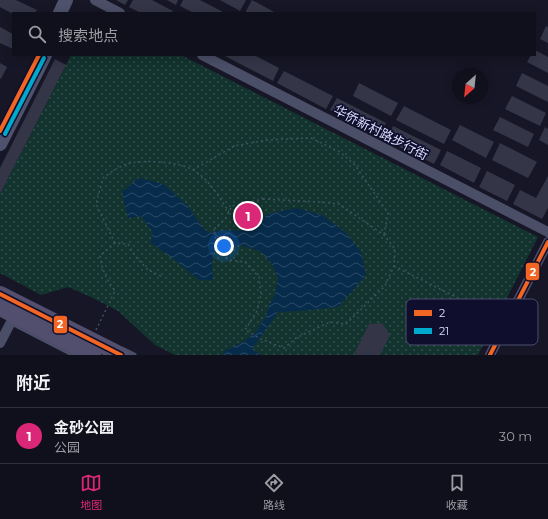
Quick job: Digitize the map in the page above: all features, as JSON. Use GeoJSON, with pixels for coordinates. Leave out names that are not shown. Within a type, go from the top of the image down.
{"type":"FeatureCollection","features":[{"type":"Feature","properties":{"kind":"main road"},"geometry":{"type":"LineString","coordinates":[[60,12],[66,0]]}},
{"type":"Feature","properties":{"kind":"main road"},"geometry":{"type":"LineString","coordinates":[[66,12],[72,0]]}},
{"type":"Feature","properties":{"kind":"main road"},"geometry":{"type":"LineString","coordinates":[[0,131],[38,56]]}},
{"type":"Feature","properties":{"kind":"main road"},"geometry":{"type":"LineString","coordinates":[[0,144],[44,56]]}},
{"type":"Feature","properties":{"kind":"main road"},"geometry":{"type":"LineString","coordinates":[[0,294],[121,355]]}},
{"type":"Feature","properties":{"kind":"main road"},"geometry":{"type":"LineString","coordinates":[[5,317],[93,355]]}},
{"type":"Feature","properties":{"kind":"street"},"geometry":{"type":"LineString","coordinates":[[95,0],[118,12]]}},
{"type":"Feature","properties":{"kind":"street","name":"华侨新村路步行街"},"geometry":{"type":"LineString","coordinates":[[204,56],[548,232]]}},
{"type":"Feature","properties":{"kind":"street"},"geometry":{"type":"LineString","coordinates":[[519,299],[548,242]]}},
{"type":"Feature","properties":{"kind":"street"},"geometry":{"type":"LineString","coordinates":[[0,343],[5,317]]}},
{"type":"Feature","properties":{"kind":"street"},"geometry":{"type":"LineString","coordinates":[[490,355],[495,345]]}},
{"type":"Feature","properties":{"kind":"lane"},"geometry":{"type":"LineString","coordinates":[[0,287],[134,355]]}},
{"type":"Feature","properties":{"kind":"lane"},"geometry":{"type":"LineString","coordinates":[[5,317],[74,355]]}},
{"type":"Feature","properties":{"kind":"path"},"geometry":{"type":"LineString","coordinates":[[193,170],[234,146],[267,140],[311,138],[340,152],[355,165],[388,213],[384,235]]}},
{"type":"Feature","properties":{"kind":"path"},"geometry":{"type":"LineString","coordinates":[[115,243],[96,204],[103,178],[126,164],[143,160],[173,164],[193,170],[214,188],[229,212]]}},
{"type":"Feature","properties":{"kind":"path"},"geometry":{"type":"LineString","coordinates":[[263,199],[339,204],[384,235],[395,249],[394,266],[385,286],[346,324],[330,322],[296,338],[284,348],[261,339],[245,330],[257,311],[261,295],[259,277],[245,262],[229,260],[218,251],[214,229],[225,219],[232,206],[263,199]]}},
{"type":"Feature","properties":{"kind":"path"},"geometry":{"type":"LineString","coordinates":[[94,335],[115,291],[108,282],[101,267],[100,256],[115,243],[128,244],[135,256],[148,270],[161,276]]}},
{"type":"Feature","properties":{"kind":"path"},"geometry":{"type":"LineString","coordinates":[[394,266],[461,299]]}},
{"type":"Feature","properties":{"kind":"green space"},"geometry":{"type":"Polygon","coordinates":[[[70,56],[183,56],[538,237],[506,299],[406,299],[406,345],[483,345],[478,355],[175,355],[155,345],[118,311],[93,298],[68,287],[41,295],[0,273],[0,194],[70,56]]]}},
{"type":"Feature","properties":{"kind":"water"},"geometry":{"type":"Polygon","coordinates":[[[139,178],[163,184],[187,205],[204,229],[210,233],[215,231],[247,230],[268,214],[296,208],[322,215],[346,233],[361,252],[366,275],[338,307],[278,312],[252,349],[261,355],[222,355],[225,351],[246,340],[256,332],[266,316],[275,294],[278,278],[272,264],[260,251],[239,245],[219,249],[214,251],[212,263],[213,280],[199,280],[151,243],[152,231],[141,216],[128,218],[122,192],[139,178]]]}},
{"type":"Feature","properties":{"kind":"building"},"geometry":{"type":"Polygon","coordinates":[[[0,0],[16,0],[37,10],[36,12],[12,12],[12,13],[0,7],[0,0]]]}},
{"type":"Feature","properties":{"kind":"building"},"geometry":{"type":"Polygon","coordinates":[[[116,0],[128,0],[125,5],[116,0]]]}},
{"type":"Feature","properties":{"kind":"building"},"geometry":{"type":"Polygon","coordinates":[[[133,0],[152,0],[173,11],[139,12],[129,7],[133,0]]]}},
{"type":"Feature","properties":{"kind":"building"},"geometry":{"type":"Polygon","coordinates":[[[167,0],[178,0],[176,5],[167,0]]]}},
{"type":"Feature","properties":{"kind":"building"},"geometry":{"type":"Polygon","coordinates":[[[183,0],[200,0],[223,12],[192,12],[180,6],[183,0]]]}},
{"type":"Feature","properties":{"kind":"building"},"geometry":{"type":"Polygon","coordinates":[[[220,0],[246,0],[240,11],[220,0]]]}},
{"type":"Feature","properties":{"kind":"building"},"geometry":{"type":"Polygon","coordinates":[[[252,0],[274,12],[246,12],[252,0]]]}},
{"type":"Feature","properties":{"kind":"building"},"geometry":{"type":"Polygon","coordinates":[[[546,26],[548,27],[548,43],[540,39],[546,26]]]}},
{"type":"Feature","properties":{"kind":"building"},"geometry":{"type":"Polygon","coordinates":[[[0,27],[12,33],[12,49],[0,43],[0,27]]]}},
{"type":"Feature","properties":{"kind":"building"},"geometry":{"type":"Polygon","coordinates":[[[536,51],[548,57],[548,73],[527,62],[530,56],[536,56],[536,51]]]}},
{"type":"Feature","properties":{"kind":"building"},"geometry":{"type":"Polygon","coordinates":[[[225,56],[256,56],[279,68],[273,81],[225,56]]]}},
{"type":"Feature","properties":{"kind":"building"},"geometry":{"type":"Polygon","coordinates":[[[55,59],[66,65],[0,194],[0,168],[55,59]]]}},
{"type":"Feature","properties":{"kind":"building"},"geometry":{"type":"Polygon","coordinates":[[[0,63],[7,67],[1,79],[0,78],[0,63]]]}},
{"type":"Feature","properties":{"kind":"building"},"geometry":{"type":"Polygon","coordinates":[[[284,71],[333,96],[326,109],[277,83],[284,71]]]}},
{"type":"Feature","properties":{"kind":"building"},"geometry":{"type":"Polygon","coordinates":[[[522,73],[548,86],[548,102],[516,86],[522,73]]]}},
{"type":"Feature","properties":{"kind":"building"},"geometry":{"type":"Polygon","coordinates":[[[359,83],[398,103],[391,116],[353,96],[359,83]]]}},
{"type":"Feature","properties":{"kind":"building"},"geometry":{"type":"Polygon","coordinates":[[[512,96],[546,113],[540,126],[505,109],[512,96]]]}},
{"type":"Feature","properties":{"kind":"building"},"geometry":{"type":"Polygon","coordinates":[[[337,98],[386,123],[379,136],[330,110],[337,98]]]}},
{"type":"Feature","properties":{"kind":"building"},"geometry":{"type":"Polygon","coordinates":[[[404,106],[451,130],[444,144],[396,120],[404,106]]]}},
{"type":"Feature","properties":{"kind":"building"},"geometry":{"type":"Polygon","coordinates":[[[500,117],[534,134],[528,147],[493,130],[500,117]]]}},
{"type":"Feature","properties":{"kind":"building"},"geometry":{"type":"Polygon","coordinates":[[[460,125],[494,142],[486,158],[452,140],[460,125]]]}},
{"type":"Feature","properties":{"kind":"building"},"geometry":{"type":"Polygon","coordinates":[[[393,126],[441,150],[434,164],[386,140],[393,126]]]}},
{"type":"Feature","properties":{"kind":"building"},"geometry":{"type":"Polygon","coordinates":[[[545,127],[548,129],[548,145],[539,140],[545,127]]]}},
{"type":"Feature","properties":{"kind":"building"},"geometry":{"type":"Polygon","coordinates":[[[500,143],[537,162],[528,178],[492,160],[500,143]]]}},
{"type":"Feature","properties":{"kind":"building"},"geometry":{"type":"Polygon","coordinates":[[[447,151],[481,168],[474,183],[440,165],[447,151]]]}},
{"type":"Feature","properties":{"kind":"building"},"geometry":{"type":"Polygon","coordinates":[[[487,171],[515,185],[507,201],[479,187],[487,171]]]}},
{"type":"Feature","properties":{"kind":"building"},"geometry":{"type":"Polygon","coordinates":[[[548,176],[548,208],[542,219],[513,204],[520,190],[536,198],[548,176]]]}},
{"type":"Feature","properties":{"kind":"building"},"geometry":{"type":"Polygon","coordinates":[[[382,323],[390,335],[380,355],[356,355],[355,352],[369,324],[382,323]]]}},
{"type":"Feature","properties":{"kind":"transit line","name":"2"},"geometry":{"type":"LineString","coordinates":[[0,131],[38,56]]}},
{"type":"Feature","properties":{"kind":"transit line","name":"21"},"geometry":{"type":"LineString","coordinates":[[5,134],[44,58]]}},
{"type":"Feature","properties":{"kind":"transit line","name":"2"},"geometry":{"type":"LineString","coordinates":[[519,299],[548,242]]}},
{"type":"Feature","properties":{"kind":"transit line","name":"2"},"geometry":{"type":"LineString","coordinates":[[0,294],[121,355]]}},
{"type":"Feature","properties":{"kind":"transit line","name":"2"},"geometry":{"type":"LineString","coordinates":[[490,355],[495,345]]}},
{"type":"Feature","properties":{"kind":"place","name":"金砂公园"},"geometry":{"type":"Point","coordinates":[248,216]}}]}
